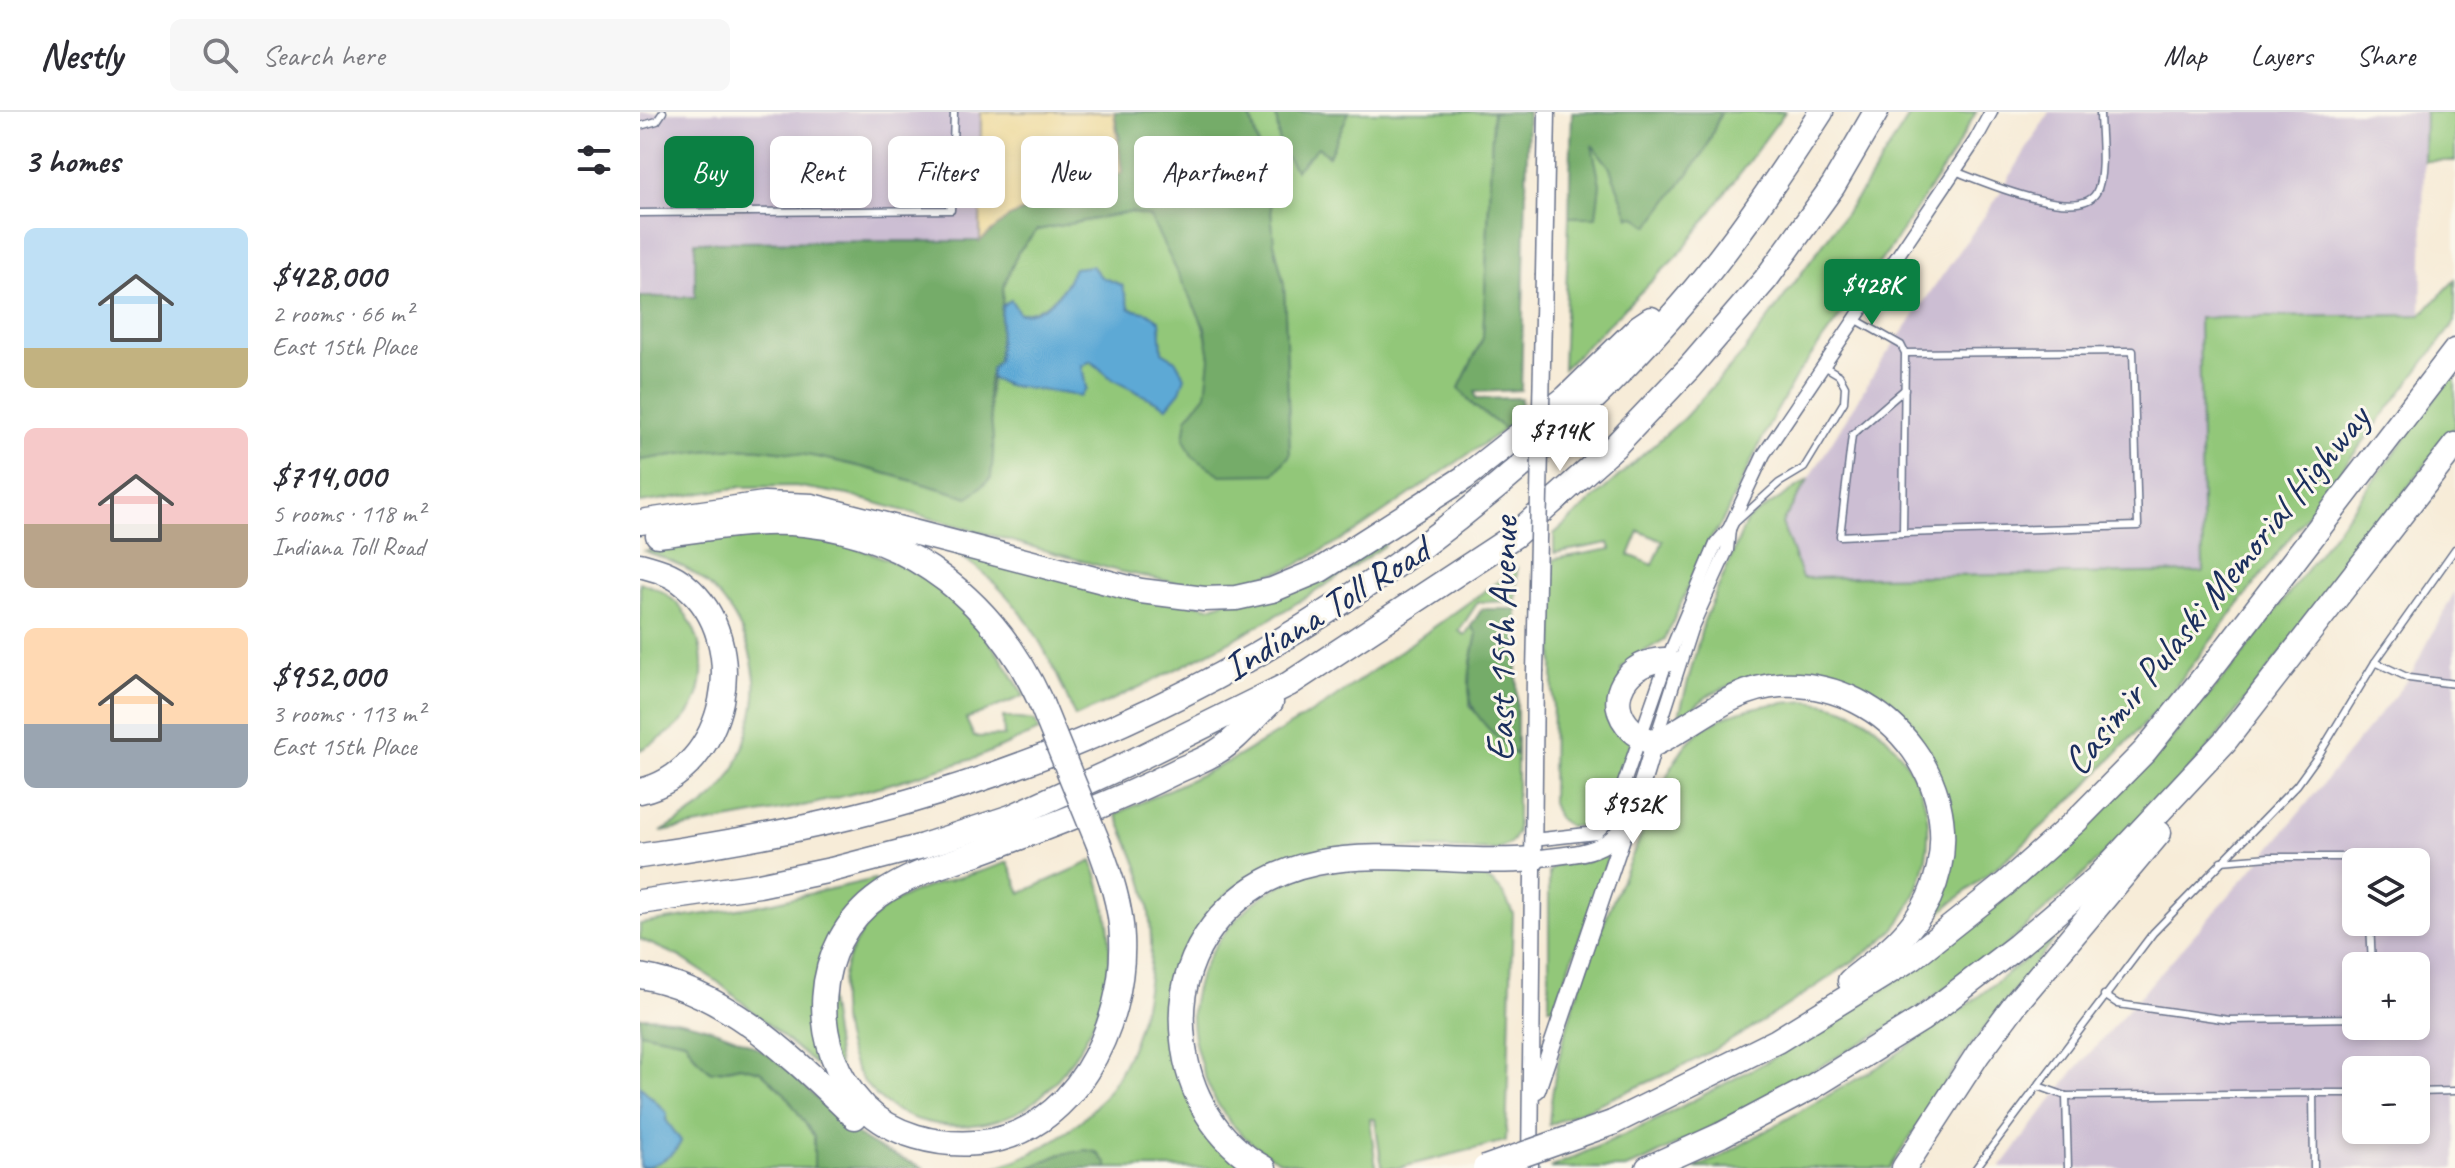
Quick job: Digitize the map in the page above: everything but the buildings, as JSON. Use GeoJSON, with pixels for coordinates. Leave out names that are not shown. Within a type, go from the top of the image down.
{"type":"FeatureCollection","features":[{"type":"Feature","properties":{"kind":"highway","name":"Indiana Toll Road"},"geometry":{"type":"LineString","coordinates":[[640,856],[758,838],[912,801],[993,774],[1175,699],[1286,638],[1350,598],[1501,484],[1597,396],[1695,288],[1780,176],[1821,112]]}},
{"type":"Feature","properties":{"kind":"highway","name":"Indiana Toll Road"},"geometry":{"type":"LineString","coordinates":[[640,902],[759,885],[831,870],[923,846],[1011,817],[1289,684],[1514,536],[1615,446],[1690,367],[1766,279],[1833,186],[1876,112]]}},
{"type":"Feature","properties":{"kind":"highway"},"geometry":{"type":"LineString","coordinates":[[640,522],[764,504],[812,506],[1141,591],[1204,599],[1236,598],[1272,590],[1320,570],[1464,478],[1566,398],[1639,327],[1695,288]]}},
{"type":"Feature","properties":{"kind":"highway","name":"Casimir Pulaski Memorial Highway"},"geometry":{"type":"LineString","coordinates":[[1485,1168],[1612,1123],[1777,1041],[1913,957],[2005,884],[2052,843],[2145,751],[2455,351]]}},
{"type":"Feature","properties":{"kind":"highway"},"geometry":{"type":"LineString","coordinates":[[1904,1168],[1978,1054],[2016,1003],[2152,843],[2225,741],[2455,445]]}},
{"type":"Feature","properties":{"kind":"highway"},"geometry":{"type":"LineString","coordinates":[[640,976],[692,991],[729,1010],[772,1042],[881,1137],[933,1157],[963,1159],[993,1156],[1025,1145],[1054,1129],[1079,1107],[1102,1076],[1125,1027],[1131,1004],[1136,938],[1126,884],[1105,842],[1023,638],[966,576],[936,555],[859,516]]}},
{"type":"Feature","properties":{"kind":"highway"},"geometry":{"type":"LineString","coordinates":[[640,538],[760,523],[802,523],[838,529],[884,544],[932,569],[980,608],[1048,700]]}},
{"type":"Feature","properties":{"kind":"highway"},"geometry":{"type":"LineString","coordinates":[[640,565],[684,583],[701,601],[716,629],[724,656],[720,710],[709,733],[694,756],[671,778],[640,791]]}},
{"type":"Feature","properties":{"kind":"highway"},"geometry":{"type":"LineString","coordinates":[[1667,660],[1644,662],[1634,668],[1621,687],[1620,710],[1624,721],[1648,740],[1681,731],[1739,694],[1777,685],[1810,686],[1843,695],[1870,708],[1897,728],[1919,756],[1936,795],[1941,833],[1939,866],[1929,896],[1914,923],[1886,952],[1777,1041]]}},
{"type":"Feature","properties":{"kind":"highway"},"geometry":{"type":"LineString","coordinates":[[1105,842],[1119,909],[1121,969],[1107,1032],[1090,1066],[1070,1093],[1048,1116],[1020,1132],[992,1142],[933,1142],[905,1133],[866,1109],[834,1063],[825,1031],[824,1000],[828,967],[839,939],[856,915],[880,894],[911,878],[1148,786],[1220,750],[1289,684]]}},
{"type":"Feature","properties":{"kind":"highway"},"geometry":{"type":"LineString","coordinates":[[1648,1168],[1721,1135],[1812,1087],[1922,1019],[2017,946],[2097,878],[2225,741]]}},
{"type":"Feature","properties":{"kind":"highway"},"geometry":{"type":"LineString","coordinates":[[1264,1168],[1229,1141],[1207,1114],[1192,1087],[1184,1056],[1181,1024],[1183,992],[1192,961],[1208,932],[1227,909],[1250,888],[1280,871],[1309,863],[1340,858],[1498,862],[1533,850]]}},
{"type":"Feature","properties":{"kind":"street","name":"East 15th Avenue"},"geometry":{"type":"LineString","coordinates":[[1530,1168],[1535,672],[1547,112]]}},
{"type":"Feature","properties":{"kind":"street"},"geometry":{"type":"LineString","coordinates":[[1532,1107],[1626,826],[1667,660],[1716,544],[1729,529],[1764,454],[1955,171],[1991,112]]}},
{"type":"Feature","properties":{"kind":"street"},"geometry":{"type":"LineString","coordinates":[[1533,850],[1596,833],[1607,822],[1648,740],[1691,629],[1727,550],[1729,529]]}},
{"type":"Feature","properties":{"kind":"street"},"geometry":{"type":"LineString","coordinates":[[1533,850],[1590,850],[1607,843],[1626,826]]}},
{"type":"Feature","properties":{"kind":"lane"},"geometry":{"type":"LineString","coordinates":[[640,126],[657,121],[663,112]]}},
{"type":"Feature","properties":{"kind":"lane"},"geometry":{"type":"LineString","coordinates":[[640,213],[951,210],[954,112]]}},
{"type":"Feature","properties":{"kind":"lane"},"geometry":{"type":"LineString","coordinates":[[1955,171],[2002,190],[2082,204],[2097,191],[2101,177],[2100,112]]}},
{"type":"Feature","properties":{"kind":"lane"},"geometry":{"type":"LineString","coordinates":[[1855,319],[1896,342],[1905,353],[1903,533]]}},
{"type":"Feature","properties":{"kind":"lane"},"geometry":{"type":"LineString","coordinates":[[1905,353],[2133,351],[2138,526],[1840,536],[1852,435],[1905,389]]}},
{"type":"Feature","properties":{"kind":"lane"},"geometry":{"type":"LineString","coordinates":[[1729,529],[1779,483],[1804,468],[1844,402],[1845,386],[1839,375],[1824,365]]}},
{"type":"Feature","properties":{"kind":"lane"},"geometry":{"type":"LineString","coordinates":[[1976,1168],[2104,995],[2166,918],[2297,785],[2375,662],[2455,549]]}},
{"type":"Feature","properties":{"kind":"lane"},"geometry":{"type":"LineString","coordinates":[[2375,662],[2409,678],[2455,684]]}},
{"type":"Feature","properties":{"kind":"lane"},"geometry":{"type":"LineString","coordinates":[[2221,861],[2269,857],[2342,857]]}},
{"type":"Feature","properties":{"kind":"lane"},"geometry":{"type":"LineString","coordinates":[[2104,995],[2118,1004],[2229,1020],[2342,1018]]}},
{"type":"Feature","properties":{"kind":"lane"},"geometry":{"type":"LineString","coordinates":[[2038,1086],[2066,1096],[2342,1093]]}},
{"type":"Feature","properties":{"kind":"lane"},"geometry":{"type":"LineString","coordinates":[[2430,1092],[2455,1091]]}},
{"type":"Feature","properties":{"kind":"lane"},"geometry":{"type":"LineString","coordinates":[[2313,1093],[2314,1168]]}},
{"type":"Feature","properties":{"kind":"lane"},"geometry":{"type":"LineString","coordinates":[[2066,1096],[2068,1168]]}},
{"type":"Feature","properties":{"kind":"shaded area"},"geometry":{"type":"Polygon","coordinates":[[[640,112],[981,112],[981,136],[888,136],[888,208],[980,208],[980,241],[696,243],[696,297],[640,297],[640,112]]]}},
{"type":"Feature","properties":{"kind":"shaded area"},"geometry":{"type":"Polygon","coordinates":[[[2049,112],[2425,112],[2421,315],[2199,319],[2204,572],[1802,578],[1782,523],[1879,365],[1995,201],[2049,112]]]}},
{"type":"Feature","properties":{"kind":"shaded area"},"geometry":{"type":"Polygon","coordinates":[[[2455,591],[2455,1168],[2000,1168],[2073,1072],[2269,850],[2409,678],[2455,591]]]}},
{"type":"Feature","properties":{"kind":"green space"},"geometry":{"type":"Polygon","coordinates":[[[1114,112],[1246,112],[1250,118],[1255,136],[1134,136],[1134,208],[1271,208],[1274,243],[1284,284],[1290,455],[1274,474],[1221,475],[1192,456],[1184,439],[1187,418],[1206,394],[1210,358],[1205,328],[1150,217],[1131,212],[1037,230],[1018,252],[1003,288],[998,361],[989,378],[993,445],[991,478],[969,497],[846,463],[770,450],[721,449],[640,460],[640,297],[695,297],[695,242],[980,241],[1009,217],[1034,208],[1118,208],[1120,139],[1114,112]]]}},
{"type":"Feature","properties":{"kind":"green space"},"geometry":{"type":"Polygon","coordinates":[[[1246,112],[1276,112],[1279,136],[1256,136],[1246,112]]]}},
{"type":"Feature","properties":{"kind":"green space"},"geometry":{"type":"Polygon","coordinates":[[[1276,112],[1349,112],[1329,156],[1318,147],[1296,170],[1293,166],[1293,136],[1279,136],[1276,112]]]}},
{"type":"Feature","properties":{"kind":"green space"},"geometry":{"type":"Polygon","coordinates":[[[1349,112],[1493,112],[1483,338],[1459,388],[1474,406],[1505,429],[1355,532],[1291,568],[1236,584],[1182,584],[1118,571],[848,495],[795,486],[741,487],[640,503],[640,460],[738,449],[770,450],[821,458],[969,497],[993,441],[989,400],[991,378],[1006,385],[1080,396],[1086,389],[1082,366],[1091,361],[1113,380],[1167,407],[1175,360],[1162,352],[1160,321],[1148,313],[1130,309],[1122,285],[1101,277],[1092,266],[1074,269],[1053,300],[1038,309],[1019,313],[1011,300],[1002,306],[1003,288],[1018,252],[1037,230],[1131,212],[1150,217],[1183,279],[1203,327],[1211,373],[1206,396],[1187,418],[1290,455],[1284,285],[1274,243],[1271,208],[1293,208],[1293,148],[1318,147],[1328,156],[1349,112]]]}},
{"type":"Feature","properties":{"kind":"green space"},"geometry":{"type":"Polygon","coordinates":[[[1493,112],[1528,112],[1521,390],[1475,392],[1476,399],[1521,398],[1520,417],[1505,429],[1474,406],[1459,388],[1483,338],[1493,112]]]}},
{"type":"Feature","properties":{"kind":"green space"},"geometry":{"type":"Polygon","coordinates":[[[1572,112],[1721,112],[1705,151],[1649,226],[1635,216],[1629,217],[1609,166],[1592,145],[1600,184],[1596,217],[1569,217],[1572,112]]]}},
{"type":"Feature","properties":{"kind":"green space"},"geometry":{"type":"Polygon","coordinates":[[[1721,112],[1785,112],[1683,250],[1563,369],[1569,217],[1595,217],[1600,184],[1591,143],[1609,166],[1629,216],[1705,151],[1721,112]]]}},
{"type":"Feature","properties":{"kind":"green space"},"geometry":{"type":"Polygon","coordinates":[[[1912,112],[1976,112],[1954,152],[1891,247],[1797,375],[1721,524],[1709,541],[1665,639],[1621,669],[1631,742],[1610,803],[1600,815],[1581,826],[1569,826],[1558,818],[1552,803],[1554,559],[1611,549],[1609,543],[1554,553],[1554,534],[1684,418],[1743,353],[1864,188],[1912,112]],[[1639,531],[1629,555],[1653,565],[1663,541],[1639,531]]]}},
{"type":"Feature","properties":{"kind":"green space"},"geometry":{"type":"Polygon","coordinates":[[[2425,112],[2455,112],[2455,161],[2424,161],[2425,112]]]}},
{"type":"Feature","properties":{"kind":"green space"},"geometry":{"type":"Polygon","coordinates":[[[2455,280],[2455,322],[2160,707],[2082,790],[2011,855],[1926,924],[1946,879],[1929,754],[1906,718],[1875,694],[1836,678],[1799,674],[1756,676],[1712,693],[1678,719],[1704,621],[1747,520],[1809,479],[1782,523],[1802,578],[2203,572],[2199,318],[2421,315],[2455,280]]]}},
{"type":"Feature","properties":{"kind":"green space"},"geometry":{"type":"Polygon","coordinates":[[[2455,372],[2455,426],[2203,755],[2075,883],[2002,949],[1893,1025],[1744,1110],[1646,1160],[1625,1168],[1550,1168],[1656,1120],[1819,1034],[1945,947],[2069,846],[2156,756],[2235,665],[2455,372]]]}},
{"type":"Feature","properties":{"kind":"green space"},"geometry":{"type":"Polygon","coordinates":[[[774,533],[857,548],[892,561],[923,578],[977,626],[1024,696],[966,719],[974,737],[1004,736],[1003,717],[1035,721],[1039,731],[976,758],[886,785],[813,804],[661,832],[706,803],[728,780],[748,731],[755,679],[742,632],[715,591],[685,568],[645,551],[774,533]]]}},
{"type":"Feature","properties":{"kind":"green space"},"geometry":{"type":"Polygon","coordinates":[[[1383,542],[1385,545],[1273,617],[1195,660],[1075,717],[1053,667],[1029,624],[998,586],[955,552],[1210,607],[1383,542]]]}},
{"type":"Feature","properties":{"kind":"green space"},"geometry":{"type":"Polygon","coordinates":[[[1517,568],[1516,601],[1478,602],[1459,631],[1465,635],[1471,626],[1477,634],[1471,661],[1470,706],[1517,756],[1517,833],[1511,843],[1498,850],[1346,846],[1303,852],[1259,871],[1229,892],[1202,924],[1172,1033],[1248,1168],[1107,1168],[1107,1163],[1061,1154],[1029,1168],[993,1168],[1024,1157],[1054,1141],[1093,1109],[1117,1076],[1137,1030],[1148,979],[1151,928],[1143,881],[1116,814],[1230,761],[1326,704],[1517,568]]]}},
{"type":"Feature","properties":{"kind":"green space"},"geometry":{"type":"Polygon","coordinates":[[[640,582],[663,592],[687,616],[695,631],[702,665],[697,698],[689,713],[673,730],[640,750],[640,582]]]}},
{"type":"Feature","properties":{"kind":"green space"},"geometry":{"type":"Polygon","coordinates":[[[1482,609],[1517,609],[1517,756],[1477,715],[1469,691],[1477,634],[1471,626],[1482,609]]]}},
{"type":"Feature","properties":{"kind":"green space"},"geometry":{"type":"Polygon","coordinates":[[[1809,701],[1839,707],[1866,720],[1889,740],[1915,778],[1926,807],[1928,841],[1922,876],[1908,909],[1893,930],[1870,950],[1739,1036],[1677,1069],[1549,1125],[1560,1051],[1584,975],[1652,809],[1677,758],[1690,740],[1716,721],[1762,706],[1809,701]]]}},
{"type":"Feature","properties":{"kind":"green space"},"geometry":{"type":"Polygon","coordinates":[[[1602,855],[1608,859],[1555,1007],[1549,1007],[1549,872],[1555,865],[1585,862],[1602,855]]]}},
{"type":"Feature","properties":{"kind":"green space"},"geometry":{"type":"Polygon","coordinates":[[[1092,861],[1109,930],[1108,974],[1103,996],[1084,1041],[1051,1087],[1034,1102],[1005,1118],[960,1126],[915,1119],[895,1110],[877,1096],[862,1079],[849,1052],[841,1005],[845,967],[855,943],[870,922],[893,903],[924,888],[1008,862],[1021,893],[1092,861]]]}},
{"type":"Feature","properties":{"kind":"green space"},"geometry":{"type":"Polygon","coordinates":[[[1338,870],[1478,874],[1504,895],[1513,914],[1506,1141],[1398,1168],[1382,1168],[1375,1119],[1370,1119],[1376,1168],[1303,1165],[1280,1161],[1266,1154],[1242,1135],[1223,1112],[1208,1085],[1193,1034],[1192,1011],[1203,968],[1228,929],[1261,897],[1301,876],[1338,870]]]}},
{"type":"Feature","properties":{"kind":"green space"},"geometry":{"type":"Polygon","coordinates":[[[875,879],[877,887],[822,953],[842,1087],[718,982],[680,957],[640,939],[640,924],[751,907],[875,879]]]}},
{"type":"Feature","properties":{"kind":"green space"},"geometry":{"type":"Polygon","coordinates":[[[2059,933],[1965,1053],[1890,1168],[1694,1168],[1716,1159],[1878,1067],[1970,1003],[2059,933]]]}},
{"type":"Feature","properties":{"kind":"green space"},"geometry":{"type":"Polygon","coordinates":[[[640,1017],[693,1024],[749,1044],[778,1062],[862,1138],[925,1168],[814,1168],[814,1136],[785,1094],[760,1071],[740,1066],[711,1072],[685,1041],[640,1032],[640,1017]]]}},
{"type":"Feature","properties":{"kind":"green space"},"geometry":{"type":"Polygon","coordinates":[[[640,1032],[685,1041],[697,1060],[721,1071],[740,1066],[760,1071],[785,1094],[814,1136],[814,1168],[640,1168],[669,1156],[681,1141],[666,1120],[667,1113],[640,1086],[640,1032]]]}},
{"type":"Feature","properties":{"kind":"green space"},"geometry":{"type":"Polygon","coordinates":[[[1086,1150],[1096,1152],[1107,1163],[1107,1168],[1029,1168],[1061,1154],[1086,1150]]]}},
{"type":"Feature","properties":{"kind":"sand"},"geometry":{"type":"Polygon","coordinates":[[[981,112],[1114,112],[1117,136],[1021,136],[1021,208],[1031,208],[1009,217],[980,241],[980,208],[1005,208],[1005,136],[981,136],[981,112]]]}},
{"type":"Feature","properties":{"kind":"sand"},"geometry":{"type":"Polygon","coordinates":[[[1118,142],[1122,172],[1118,175],[1118,142]]]}},
{"type":"Feature","properties":{"kind":"water"},"geometry":{"type":"Polygon","coordinates":[[[1092,266],[1101,277],[1122,285],[1130,309],[1148,313],[1160,321],[1162,352],[1175,360],[1185,377],[1180,391],[1167,407],[1113,380],[1091,361],[1082,366],[1086,389],[1080,396],[1006,385],[991,378],[991,369],[998,361],[1002,306],[1011,300],[1019,313],[1038,310],[1060,293],[1074,268],[1092,266]]]}},
{"type":"Feature","properties":{"kind":"water"},"geometry":{"type":"Polygon","coordinates":[[[640,1086],[667,1113],[666,1120],[681,1141],[675,1151],[664,1159],[640,1167],[640,1086]]]}}]}
